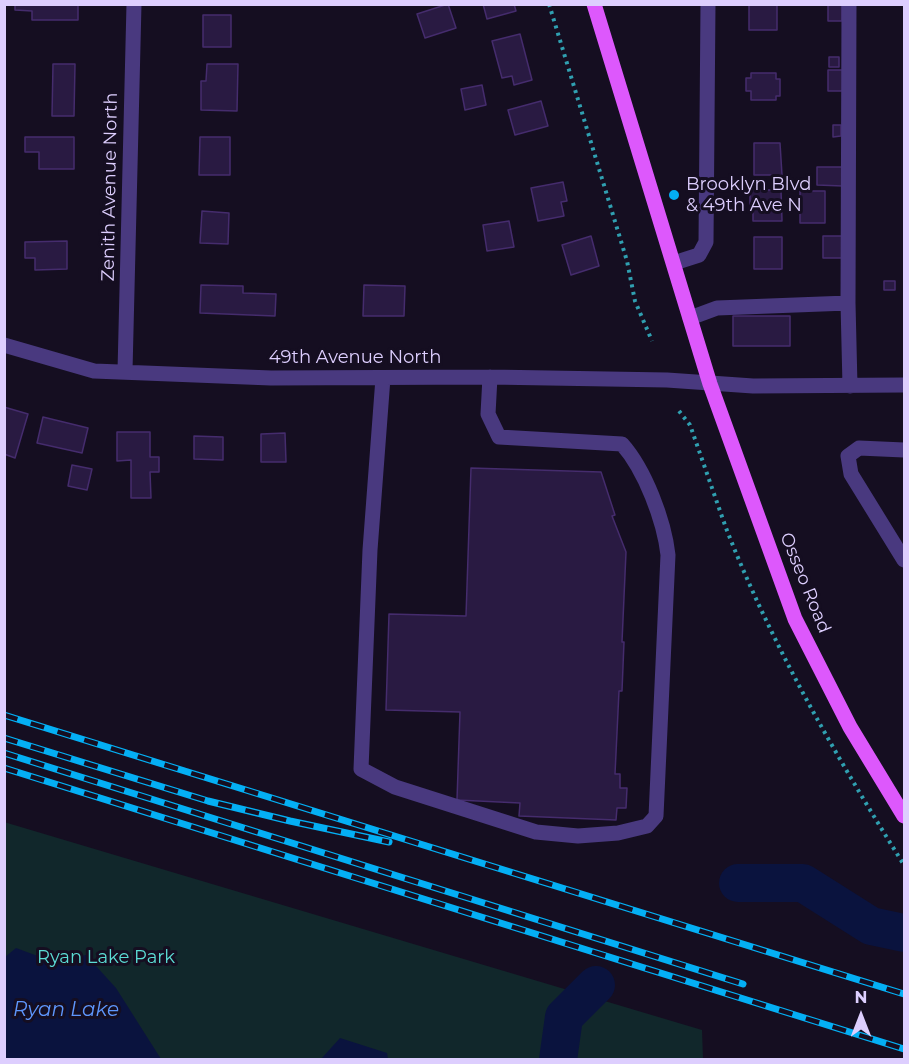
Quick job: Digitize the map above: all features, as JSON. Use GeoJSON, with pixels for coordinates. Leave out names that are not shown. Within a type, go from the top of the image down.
{"type":"FeatureCollection","features":[{"type":"Feature","properties":{"kind":"main road","name":"Osseo Road"},"geometry":{"type":"LineString","coordinates":[[594,4],[710,384],[795,619],[850,727],[904,816]]}},
{"type":"Feature","properties":{"kind":"street","name":"Zenith Avenue North"},"geometry":{"type":"LineString","coordinates":[[125,371],[134,4]]}},
{"type":"Feature","properties":{"kind":"street"},"geometry":{"type":"LineString","coordinates":[[674,263],[699,255],[706,242],[708,4]]}},
{"type":"Feature","properties":{"kind":"street"},"geometry":{"type":"LineString","coordinates":[[849,4],[850,386]]}},
{"type":"Feature","properties":{"kind":"street"},"geometry":{"type":"LineString","coordinates":[[690,318],[727,307],[848,303]]}},
{"type":"Feature","properties":{"kind":"street","name":"49th Avenue North"},"geometry":{"type":"LineString","coordinates":[[4,345],[94,371],[271,378],[490,377],[667,380],[710,384],[904,385]]}},
{"type":"Feature","properties":{"kind":"street"},"geometry":{"type":"LineString","coordinates":[[383,378],[370,550],[361,769],[396,787],[536,832],[578,836],[618,832],[646,826],[656,816],[668,555],[665,533],[636,460],[622,444],[500,437],[488,414],[490,377]]}},
{"type":"Feature","properties":{"kind":"street"},"geometry":{"type":"LineString","coordinates":[[904,450],[860,448],[848,456],[851,474],[904,560]]}},
{"type":"Feature","properties":{"kind":"path"},"geometry":{"type":"LineString","coordinates":[[549,4],[621,240],[635,301],[652,340]]}},
{"type":"Feature","properties":{"kind":"path"},"geometry":{"type":"LineString","coordinates":[[678,411],[690,425],[727,529],[763,611],[802,690],[903,864]]}},
{"type":"Feature","properties":{"kind":"green space","name":"Ryan Lake Park"},"geometry":{"type":"Polygon","coordinates":[[[4,822],[702,1030],[703,1059],[5,1059],[4,822]]]}},
{"type":"Feature","properties":{"kind":"water","name":"Ryan Lake"},"geometry":{"type":"Polygon","coordinates":[[[16,948],[54,962],[86,955],[116,988],[161,1059],[5,1059],[5,957],[16,948]]]}},
{"type":"Feature","properties":{"kind":"water"},"geometry":{"type":"Polygon","coordinates":[[[340,1038],[387,1053],[388,1059],[321,1059],[340,1038]]]}},
{"type":"Feature","properties":{"kind":"building"},"geometry":{"type":"Polygon","coordinates":[[[15,4],[78,4],[78,20],[32,20],[32,11],[15,10],[15,4]]]}},
{"type":"Feature","properties":{"kind":"building"},"geometry":{"type":"Polygon","coordinates":[[[448,4],[456,28],[425,38],[417,14],[448,4]]]}},
{"type":"Feature","properties":{"kind":"building"},"geometry":{"type":"Polygon","coordinates":[[[483,4],[514,4],[516,11],[487,19],[483,4]]]}},
{"type":"Feature","properties":{"kind":"building"},"geometry":{"type":"Polygon","coordinates":[[[749,4],[777,4],[777,30],[749,30],[749,4]]]}},
{"type":"Feature","properties":{"kind":"building"},"geometry":{"type":"Polygon","coordinates":[[[828,4],[842,4],[842,21],[828,21],[828,4]]]}},
{"type":"Feature","properties":{"kind":"building"},"geometry":{"type":"Polygon","coordinates":[[[203,15],[231,15],[231,47],[203,47],[203,15]]]}},
{"type":"Feature","properties":{"kind":"building"},"geometry":{"type":"Polygon","coordinates":[[[520,34],[532,80],[514,85],[512,76],[502,78],[492,41],[520,34]]]}},
{"type":"Feature","properties":{"kind":"building"},"geometry":{"type":"Polygon","coordinates":[[[829,57],[839,57],[839,67],[829,67],[829,57]]]}},
{"type":"Feature","properties":{"kind":"building"},"geometry":{"type":"Polygon","coordinates":[[[53,64],[75,64],[74,116],[52,116],[53,64]]]}},
{"type":"Feature","properties":{"kind":"building"},"geometry":{"type":"Polygon","coordinates":[[[207,64],[238,64],[237,111],[201,110],[201,81],[206,81],[207,64]]]}},
{"type":"Feature","properties":{"kind":"building"},"geometry":{"type":"Polygon","coordinates":[[[828,70],[843,70],[843,91],[828,91],[828,70]]]}},
{"type":"Feature","properties":{"kind":"building"},"geometry":{"type":"Polygon","coordinates":[[[751,73],[776,73],[776,79],[780,79],[780,96],[776,96],[776,100],[751,100],[751,91],[746,91],[746,78],[751,78],[751,73]]]}},
{"type":"Feature","properties":{"kind":"building"},"geometry":{"type":"Polygon","coordinates":[[[482,85],[486,105],[465,110],[461,89],[482,85]]]}},
{"type":"Feature","properties":{"kind":"building"},"geometry":{"type":"Polygon","coordinates":[[[541,101],[548,126],[515,135],[508,110],[541,101]]]}},
{"type":"Feature","properties":{"kind":"building"},"geometry":{"type":"Polygon","coordinates":[[[833,125],[841,125],[841,136],[833,137],[833,125]]]}},
{"type":"Feature","properties":{"kind":"building"},"geometry":{"type":"Polygon","coordinates":[[[25,137],[74,137],[74,169],[39,169],[39,152],[25,152],[25,137]]]}},
{"type":"Feature","properties":{"kind":"building"},"geometry":{"type":"Polygon","coordinates":[[[200,137],[230,137],[230,175],[199,175],[200,137]]]}},
{"type":"Feature","properties":{"kind":"building"},"geometry":{"type":"Polygon","coordinates":[[[754,143],[780,143],[782,175],[754,175],[754,143]]]}},
{"type":"Feature","properties":{"kind":"building"},"geometry":{"type":"Polygon","coordinates":[[[817,167],[843,167],[843,186],[817,185],[817,167]]]}},
{"type":"Feature","properties":{"kind":"building"},"geometry":{"type":"Polygon","coordinates":[[[563,182],[567,201],[561,202],[564,216],[538,221],[531,188],[563,182]]]}},
{"type":"Feature","properties":{"kind":"building"},"geometry":{"type":"Polygon","coordinates":[[[750,190],[781,190],[782,221],[753,221],[753,211],[750,211],[750,190]]]}},
{"type":"Feature","properties":{"kind":"building"},"geometry":{"type":"Polygon","coordinates":[[[800,191],[825,191],[825,223],[800,223],[800,191]]]}},
{"type":"Feature","properties":{"kind":"building"},"geometry":{"type":"Polygon","coordinates":[[[202,211],[229,213],[228,244],[200,243],[202,211]]]}},
{"type":"Feature","properties":{"kind":"building"},"geometry":{"type":"Polygon","coordinates":[[[509,221],[514,247],[487,251],[483,225],[509,221]]]}},
{"type":"Feature","properties":{"kind":"building"},"geometry":{"type":"Polygon","coordinates":[[[591,236],[599,266],[571,275],[562,245],[591,236]]]}},
{"type":"Feature","properties":{"kind":"building"},"geometry":{"type":"Polygon","coordinates":[[[823,236],[844,236],[844,258],[823,258],[823,236]]]}},
{"type":"Feature","properties":{"kind":"building"},"geometry":{"type":"Polygon","coordinates":[[[754,237],[782,237],[782,269],[754,269],[754,237]]]}},
{"type":"Feature","properties":{"kind":"building"},"geometry":{"type":"Polygon","coordinates":[[[67,241],[67,269],[35,270],[35,258],[25,258],[25,242],[67,241]]]}},
{"type":"Feature","properties":{"kind":"building"},"geometry":{"type":"Polygon","coordinates":[[[884,281],[895,281],[895,290],[884,290],[884,281]]]}},
{"type":"Feature","properties":{"kind":"building"},"geometry":{"type":"Polygon","coordinates":[[[201,285],[243,286],[243,293],[276,294],[275,316],[200,313],[201,285]]]}},
{"type":"Feature","properties":{"kind":"building"},"geometry":{"type":"Polygon","coordinates":[[[364,285],[405,286],[404,316],[363,316],[364,285]]]}},
{"type":"Feature","properties":{"kind":"building"},"geometry":{"type":"Polygon","coordinates":[[[733,316],[790,316],[790,346],[733,346],[733,316]]]}},
{"type":"Feature","properties":{"kind":"building"},"geometry":{"type":"Polygon","coordinates":[[[4,407],[28,414],[15,458],[4,454],[4,407]]]}},
{"type":"Feature","properties":{"kind":"building"},"geometry":{"type":"Polygon","coordinates":[[[43,417],[88,428],[82,453],[37,443],[43,417]]]}},
{"type":"Feature","properties":{"kind":"building"},"geometry":{"type":"Polygon","coordinates":[[[117,432],[150,432],[150,457],[159,457],[159,472],[150,472],[151,498],[131,498],[131,460],[117,461],[117,432]]]}},
{"type":"Feature","properties":{"kind":"building"},"geometry":{"type":"Polygon","coordinates":[[[285,433],[286,462],[261,462],[261,434],[285,433]]]}},
{"type":"Feature","properties":{"kind":"building"},"geometry":{"type":"Polygon","coordinates":[[[194,436],[223,437],[223,460],[194,459],[194,436]]]}},
{"type":"Feature","properties":{"kind":"building"},"geometry":{"type":"Polygon","coordinates":[[[72,465],[92,469],[87,490],[68,486],[72,465]]]}},
{"type":"Feature","properties":{"kind":"building"},"geometry":{"type":"Polygon","coordinates":[[[471,468],[601,472],[615,515],[612,516],[626,552],[622,691],[619,691],[615,774],[620,774],[620,788],[627,788],[626,808],[617,808],[616,820],[519,816],[520,803],[457,800],[460,712],[386,710],[389,614],[466,616],[471,468]]]}},
{"type":"Feature","properties":{"kind":"waterway"},"geometry":{"type":"LineString","coordinates":[[738,883],[803,883],[871,926],[904,933]]}},
{"type":"Feature","properties":{"kind":"waterway"},"geometry":{"type":"LineString","coordinates":[[558,1060],[564,1017],[596,985]]}},
{"type":"Feature","properties":{"kind":"railway"},"geometry":{"type":"LineString","coordinates":[[4,715],[904,994]]}},
{"type":"Feature","properties":{"kind":"railway"},"geometry":{"type":"LineString","coordinates":[[4,738],[208,801],[389,842]]}},
{"type":"Feature","properties":{"kind":"railway"},"geometry":{"type":"LineString","coordinates":[[4,753],[743,984]]}},
{"type":"Feature","properties":{"kind":"railway"},"geometry":{"type":"LineString","coordinates":[[4,768],[904,1049]]}},
{"type":"Feature","properties":{"kind":"place","name":"Brooklyn Blvd & 49th Ave N"},"geometry":{"type":"Point","coordinates":[674,195]}}]}
